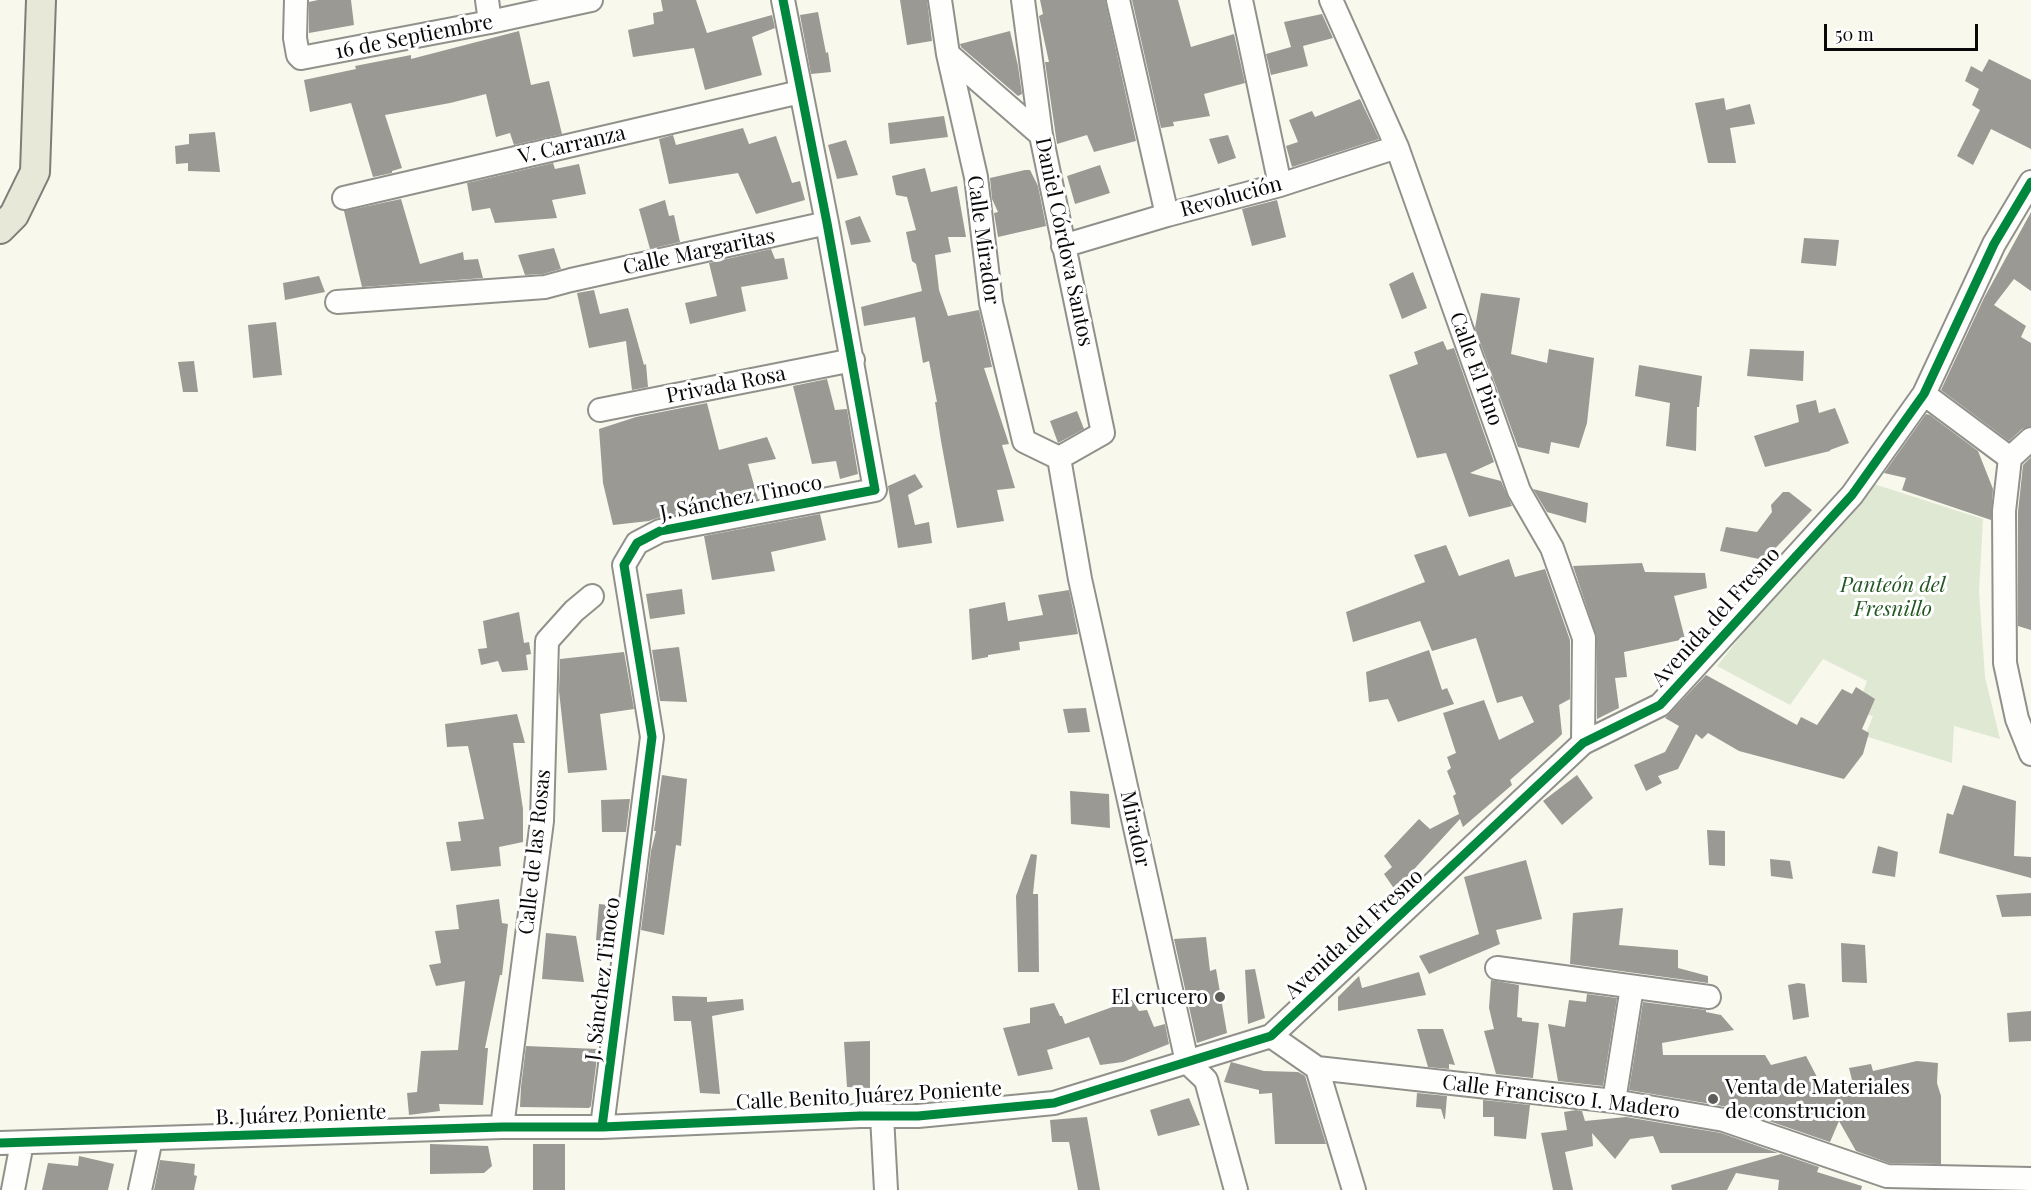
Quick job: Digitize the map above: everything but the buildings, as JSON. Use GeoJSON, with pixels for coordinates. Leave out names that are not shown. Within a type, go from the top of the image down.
{"type":"FeatureCollection","features":[{"type":"Feature","properties":{"kind":"main road"},"geometry":{"type":"LineString","coordinates":[[0,229],[15,215],[35,172],[41,0]]}},
{"type":"Feature","properties":{"kind":"street","name":"16 de Septiembre"},"geometry":{"type":"LineString","coordinates":[[296,0],[295,38],[298,55],[301,58],[489,11],[591,0]]}},
{"type":"Feature","properties":{"kind":"street","name":"J. Sánchez Tinoco"},"geometry":{"type":"LineString","coordinates":[[603,1127],[652,737],[624,565],[637,543],[660,531],[875,490],[828,224],[783,0]]}},
{"type":"Feature","properties":{"kind":"street","name":"Calle Mirador"},"geometry":{"type":"LineString","coordinates":[[940,0],[948,54],[976,177],[991,303],[1024,441],[1059,458]]}},
{"type":"Feature","properties":{"kind":"street","name":"Daniel Córdova Santos"},"geometry":{"type":"LineString","coordinates":[[1023,0],[1041,135],[1103,433],[1059,458]]}},
{"type":"Feature","properties":{"kind":"street"},"geometry":{"type":"LineString","coordinates":[[1118,0],[1167,215]]}},
{"type":"Feature","properties":{"kind":"street"},"geometry":{"type":"LineString","coordinates":[[1241,0],[1280,184]]}},
{"type":"Feature","properties":{"kind":"street","name":"Calle El Pino"},"geometry":{"type":"LineString","coordinates":[[1330,0],[1397,147],[1519,491],[1552,548],[1584,638],[1582,743]]}},
{"type":"Feature","properties":{"kind":"street"},"geometry":{"type":"LineString","coordinates":[[948,54],[1041,135]]}},
{"type":"Feature","properties":{"kind":"street","name":"V. Carranza"},"geometry":{"type":"LineString","coordinates":[[344,198],[800,92]]}},
{"type":"Feature","properties":{"kind":"street","name":"Revolución"},"geometry":{"type":"LineString","coordinates":[[1064,246],[1280,184],[1397,147]]}},
{"type":"Feature","properties":{"kind":"street","name":"Avenida del Fresno"},"geometry":{"type":"LineString","coordinates":[[1271,1036],[1582,743],[1660,705],[1852,495],[1924,394],[1994,244],[2031,182]]}},
{"type":"Feature","properties":{"kind":"street","name":"Calle Margaritas"},"geometry":{"type":"LineString","coordinates":[[337,302],[545,287],[828,224]]}},
{"type":"Feature","properties":{"kind":"street","name":"Privada Rosa"},"geometry":{"type":"LineString","coordinates":[[600,410],[853,360]]}},
{"type":"Feature","properties":{"kind":"street"},"geometry":{"type":"LineString","coordinates":[[1924,394],[2010,458]]}},
{"type":"Feature","properties":{"kind":"street"},"geometry":{"type":"LineString","coordinates":[[2031,439],[2010,458],[2004,512],[2005,663],[2017,719],[2031,754]]}},
{"type":"Feature","properties":{"kind":"street","name":"Mirador"},"geometry":{"type":"LineString","coordinates":[[1059,458],[1080,579],[1187,1062]]}},
{"type":"Feature","properties":{"kind":"street","name":"Calle de las Rosas"},"geometry":{"type":"LineString","coordinates":[[502,1127],[542,821],[548,641],[574,610],[592,596]]}},
{"type":"Feature","properties":{"kind":"street"},"geometry":{"type":"LineString","coordinates":[[1497,968],[1709,997]]}},
{"type":"Feature","properties":{"kind":"street"},"geometry":{"type":"LineString","coordinates":[[1614,1101],[1632,987]]}},
{"type":"Feature","properties":{"kind":"street","name":"Calle Benito Juárez Poniente"},"geometry":{"type":"LineString","coordinates":[[603,1127],[918,1116],[1054,1103],[1271,1036]]}},
{"type":"Feature","properties":{"kind":"street","name":"Calle Francisco I. Madero"},"geometry":{"type":"LineString","coordinates":[[1271,1036],[1317,1068],[1614,1101],[1724,1120],[1890,1183],[2031,1179]]}},
{"type":"Feature","properties":{"kind":"street"},"geometry":{"type":"LineString","coordinates":[[1187,1062],[1206,1080],[1236,1190]]}},
{"type":"Feature","properties":{"kind":"street"},"geometry":{"type":"LineString","coordinates":[[1317,1068],[1354,1190]]}},
{"type":"Feature","properties":{"kind":"street"},"geometry":{"type":"LineString","coordinates":[[882,1116],[886,1190]]}},
{"type":"Feature","properties":{"kind":"street","name":"B. Juárez Poniente"},"geometry":{"type":"LineString","coordinates":[[11,1143],[502,1127],[603,1127]]}},
{"type":"Feature","properties":{"kind":"street"},"geometry":{"type":"LineString","coordinates":[[140,1190],[151,1138]]}},
{"type":"Feature","properties":{"kind":"street"},"geometry":{"type":"LineString","coordinates":[[11,1143],[13,1190]]}},
{"type":"Feature","properties":{"kind":"green space","name":"Panteón del Fresnillo"},"geometry":{"type":"Polygon","coordinates":[[[1874,484],[1983,519],[1979,591],[1985,677],[2000,739],[1954,726],[1952,763],[1865,736],[1873,716],[1856,712],[1867,681],[1823,659],[1790,705],[1717,666],[1781,586],[1847,520],[1874,484]]]}},
{"type":"Feature","properties":{"kind":"cycle path"},"geometry":{"type":"LineString","coordinates":[[602,1127],[652,737],[624,565],[637,543],[660,531],[875,490],[827,223],[783,0]]}},
{"type":"Feature","properties":{"kind":"cycle path"},"geometry":{"type":"LineString","coordinates":[[0,1143],[918,1116],[1054,1103],[1271,1036],[1583,743],[1660,705],[1852,495],[1924,394],[1994,244],[2031,182]]}},
{"type":"Feature","properties":{"kind":"place","name":"El crucero"},"geometry":{"type":"Point","coordinates":[1220,997]}},
{"type":"Feature","properties":{"kind":"place","name":"Venta de Materiales de construcion"},"geometry":{"type":"Point","coordinates":[1713,1099]}}]}
